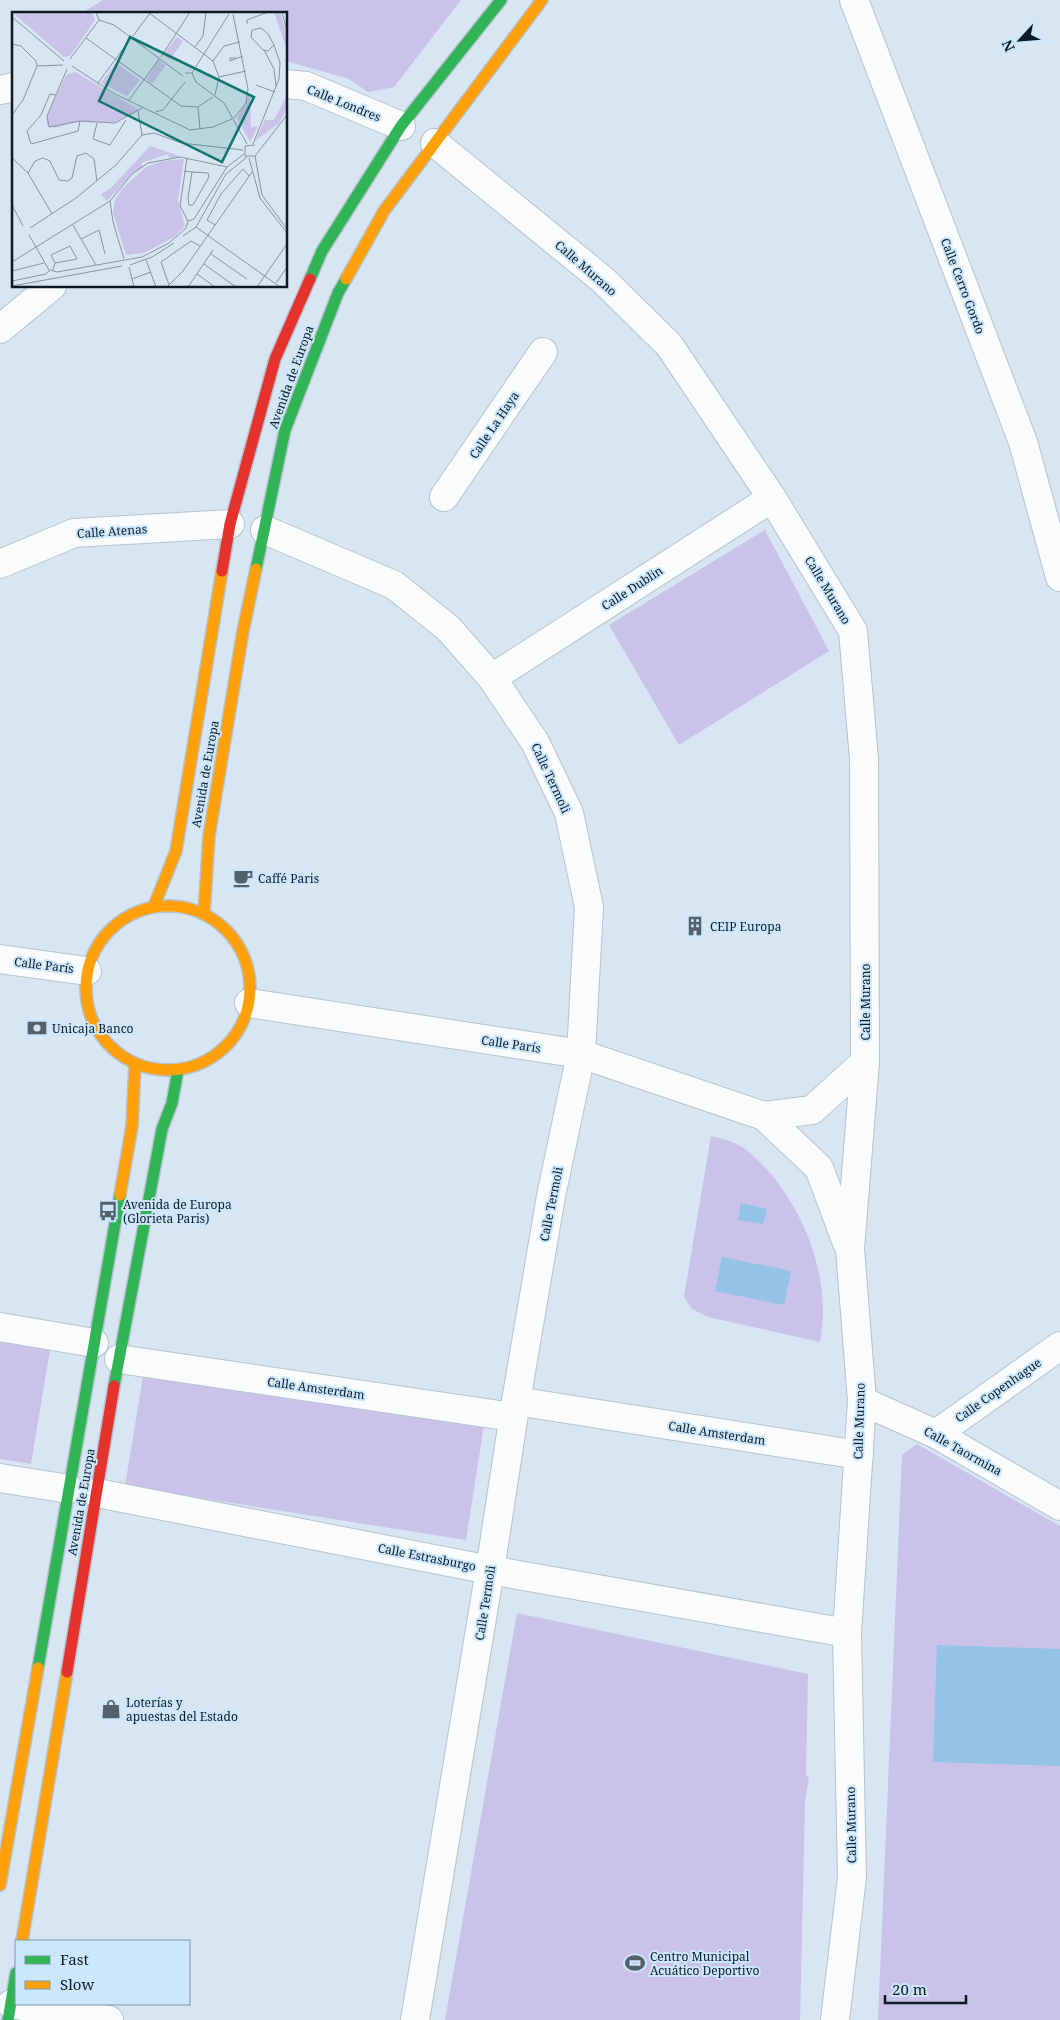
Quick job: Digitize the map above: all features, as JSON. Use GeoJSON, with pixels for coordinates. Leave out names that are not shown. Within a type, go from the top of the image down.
{"type":"FeatureCollection","features":[{"type":"Feature","properties":{"kind":"main road"},"geometry":{"type":"LineString","coordinates":[[154,906],[176,851],[180,834],[230,524],[275,359],[322,251],[401,126],[501,0]]}},
{"type":"Feature","properties":{"kind":"main road","name":"Avenida de Europa"},"geometry":{"type":"LineString","coordinates":[[204,913],[209,836],[244,631],[285,430],[338,293],[384,212],[542,0]]}},
{"type":"Feature","properties":{"kind":"main road"},"geometry":{"type":"LineString","coordinates":[[154,906],[204,913],[226,929],[242,951],[250,976],[250,1003],[240,1028],[225,1048],[203,1063],[178,1070],[156,1070],[135,1064],[112,1048],[95,1026],[86,999],[87,971],[96,948],[111,928],[131,914],[154,906]]}},
{"type":"Feature","properties":{"kind":"main road","name":"Avenida de Europa"},"geometry":{"type":"LineString","coordinates":[[0,1885],[132,1126],[135,1064]]}},
{"type":"Feature","properties":{"kind":"main road","name":"Avenida de Europa"},"geometry":{"type":"LineString","coordinates":[[22,1940],[119,1359],[162,1129],[172,1103],[178,1070]]}},
{"type":"Feature","properties":{"kind":"main road"},"geometry":{"type":"LineString","coordinates":[[9,2012],[15,1979]]}},
{"type":"Feature","properties":{"kind":"street","name":"Calle Cerro Gordo"},"geometry":{"type":"LineString","coordinates":[[854,0],[1023,442],[1060,577]]}},
{"type":"Feature","properties":{"kind":"street","name":"Calle Londres"},"geometry":{"type":"LineString","coordinates":[[288,84],[306,86],[401,126]]}},
{"type":"Feature","properties":{"kind":"street","name":"Calle Murano"},"geometry":{"type":"LineString","coordinates":[[435,143],[603,280],[669,345],[772,498],[853,631],[864,759],[865,1062],[850,1249],[862,1401],[847,1633],[852,1877],[835,2020]]}},
{"type":"Feature","properties":{"kind":"street"},"geometry":{"type":"LineString","coordinates":[[0,329],[50,288]]}},
{"type":"Feature","properties":{"kind":"street","name":"Calle La Haya"},"geometry":{"type":"LineString","coordinates":[[444,497],[544,352]]}},
{"type":"Feature","properties":{"kind":"street","name":"Calle Dublin"},"geometry":{"type":"LineString","coordinates":[[492,678],[772,498]]}},
{"type":"Feature","properties":{"kind":"street","name":"Calle Atenas"},"geometry":{"type":"LineString","coordinates":[[0,564],[74,533],[230,524]]}},
{"type":"Feature","properties":{"kind":"street","name":"Calle Termoli"},"geometry":{"type":"LineString","coordinates":[[265,530],[394,585],[448,628],[492,678],[535,742],[569,813],[589,907],[581,1054],[551,1196],[415,2020]]}},
{"type":"Feature","properties":{"kind":"street","name":"Calle París"},"geometry":{"type":"LineString","coordinates":[[0,959],[87,971]]}},
{"type":"Feature","properties":{"kind":"street","name":"Calle París"},"geometry":{"type":"LineString","coordinates":[[250,1003],[581,1054],[764,1116],[819,1168],[850,1249]]}},
{"type":"Feature","properties":{"kind":"street","name":"Calle París"},"geometry":{"type":"LineString","coordinates":[[764,1116],[812,1110],[865,1062]]}},
{"type":"Feature","properties":{"kind":"street"},"geometry":{"type":"LineString","coordinates":[[0,1328],[94,1343]]}},
{"type":"Feature","properties":{"kind":"street","name":"Calle Copenhague"},"geometry":{"type":"LineString","coordinates":[[936,1434],[1060,1346]]}},
{"type":"Feature","properties":{"kind":"street","name":"Calle Amsterdam"},"geometry":{"type":"LineString","coordinates":[[119,1359],[859,1455]]}},
{"type":"Feature","properties":{"kind":"street","name":"Calle Taormina"},"geometry":{"type":"LineString","coordinates":[[862,1401],[936,1434],[1060,1506]]}},
{"type":"Feature","properties":{"kind":"street"},"geometry":{"type":"LineString","coordinates":[[0,1478],[69,1489]]}},
{"type":"Feature","properties":{"kind":"street","name":"Calle Estrasburgo"},"geometry":{"type":"LineString","coordinates":[[97,1493],[490,1570],[847,1633]]}},
{"type":"Feature","properties":{"kind":"street"},"geometry":{"type":"LineString","coordinates":[[9,2012],[109,2020]]}},
{"type":"Feature","properties":{"kind":"shaded area"},"geometry":{"type":"Polygon","coordinates":[[[103,0],[461,0],[394,87],[368,92],[349,79],[288,62],[288,12],[83,12],[103,0]]]}},
{"type":"Feature","properties":{"kind":"shaded area"},"geometry":{"type":"Polygon","coordinates":[[[765,530],[829,651],[679,745],[609,625],[765,530]]]}},
{"type":"Feature","properties":{"kind":"shaded area"},"geometry":{"type":"Polygon","coordinates":[[[711,1136],[736,1144],[749,1152],[768,1170],[798,1214],[817,1264],[822,1290],[823,1316],[820,1342],[708,1317],[692,1309],[684,1297],[711,1136]]]}},
{"type":"Feature","properties":{"kind":"shaded area"},"geometry":{"type":"Polygon","coordinates":[[[0,1341],[50,1350],[31,1464],[0,1459],[0,1341]]]}},
{"type":"Feature","properties":{"kind":"shaded area"},"geometry":{"type":"Polygon","coordinates":[[[144,1370],[484,1425],[466,1540],[125,1486],[144,1370]]]}},
{"type":"Feature","properties":{"kind":"shaded area"},"geometry":{"type":"Polygon","coordinates":[[[917,1444],[1060,1526],[1060,2020],[878,2020],[902,1455],[917,1444]]]}},
{"type":"Feature","properties":{"kind":"shaded area"},"geometry":{"type":"Polygon","coordinates":[[[517,1613],[808,1674],[806,1776],[809,1777],[805,1801],[800,2020],[445,2020],[517,1613]]]}},
{"type":"Feature","properties":{"kind":"water"},"geometry":{"type":"Polygon","coordinates":[[[741,1203],[767,1209],[763,1224],[738,1220],[741,1203]]]}},
{"type":"Feature","properties":{"kind":"water"},"geometry":{"type":"Polygon","coordinates":[[[722,1257],[791,1271],[784,1305],[715,1291],[722,1257]]]}},
{"type":"Feature","properties":{"kind":"water"},"geometry":{"type":"Polygon","coordinates":[[[937,1645],[1060,1649],[1060,1766],[933,1762],[937,1645]]]}},
{"type":"Feature","properties":{"kind":"traffic: fast"},"geometry":{"type":"LineString","coordinates":[[310,279],[322,251],[401,126],[501,0]]}},
{"type":"Feature","properties":{"kind":"traffic: fast"},"geometry":{"type":"LineString","coordinates":[[256,569],[285,430],[338,293],[346,279]]}},
{"type":"Feature","properties":{"kind":"traffic: fast"},"geometry":{"type":"LineString","coordinates":[[114,1386],[162,1129],[172,1103],[178,1070]]}},
{"type":"Feature","properties":{"kind":"traffic: fast"},"geometry":{"type":"LineString","coordinates":[[38,1668],[120,1195]]}},
{"type":"Feature","properties":{"kind":"traffic: fast"},"geometry":{"type":"LineString","coordinates":[[8,2020],[15,1979]]}},
{"type":"Feature","properties":{"kind":"traffic: slow"},"geometry":{"type":"LineString","coordinates":[[346,279],[384,211],[542,0]]}},
{"type":"Feature","properties":{"kind":"traffic: slow"},"geometry":{"type":"LineString","coordinates":[[204,913],[209,836],[243,631],[256,569]]}},
{"type":"Feature","properties":{"kind":"traffic: slow"},"geometry":{"type":"LineString","coordinates":[[154,906],[176,851],[222,571]]}},
{"type":"Feature","properties":{"kind":"traffic: slow"},"geometry":{"type":"LineString","coordinates":[[168,906],[199,912],[226,930],[244,957],[250,988],[244,1019],[226,1046],[199,1064],[168,1070],[137,1064],[110,1046],[92,1019],[86,988],[92,957],[110,930],[137,912],[168,906]]}},
{"type":"Feature","properties":{"kind":"traffic: slow"},"geometry":{"type":"LineString","coordinates":[[120,1195],[132,1126],[135,1064]]}},
{"type":"Feature","properties":{"kind":"traffic: slow"},"geometry":{"type":"LineString","coordinates":[[0,1885],[38,1668]]}},
{"type":"Feature","properties":{"kind":"traffic: slow"},"geometry":{"type":"LineString","coordinates":[[22,1940],[67,1672]]}},
{"type":"Feature","properties":{"kind":"traffic: jam"},"geometry":{"type":"LineString","coordinates":[[222,571],[230,524],[275,359],[310,279]]}},
{"type":"Feature","properties":{"kind":"traffic: jam"},"geometry":{"type":"LineString","coordinates":[[67,1672],[114,1386]]}},
{"type":"Feature","properties":{"kind":"place","name":"Caffé Paris"},"geometry":{"type":"Point","coordinates":[243,878]}},
{"type":"Feature","properties":{"kind":"place","name":"CEIP Europa"},"geometry":{"type":"Point","coordinates":[695,926]}},
{"type":"Feature","properties":{"kind":"place","name":"Unicaja Banco"},"geometry":{"type":"Point","coordinates":[37,1028]}},
{"type":"Feature","properties":{"kind":"place","name":"Avenida de Europa (Glorieta Paris)"},"geometry":{"type":"Point","coordinates":[108,1211]}},
{"type":"Feature","properties":{"kind":"place","name":"Loterías y apuestas del Estado"},"geometry":{"type":"Point","coordinates":[111,1709]}},
{"type":"Feature","properties":{"kind":"place","name":"Centro Municipal Acuático Deportivo"},"geometry":{"type":"Point","coordinates":[635,1963]}}]}
